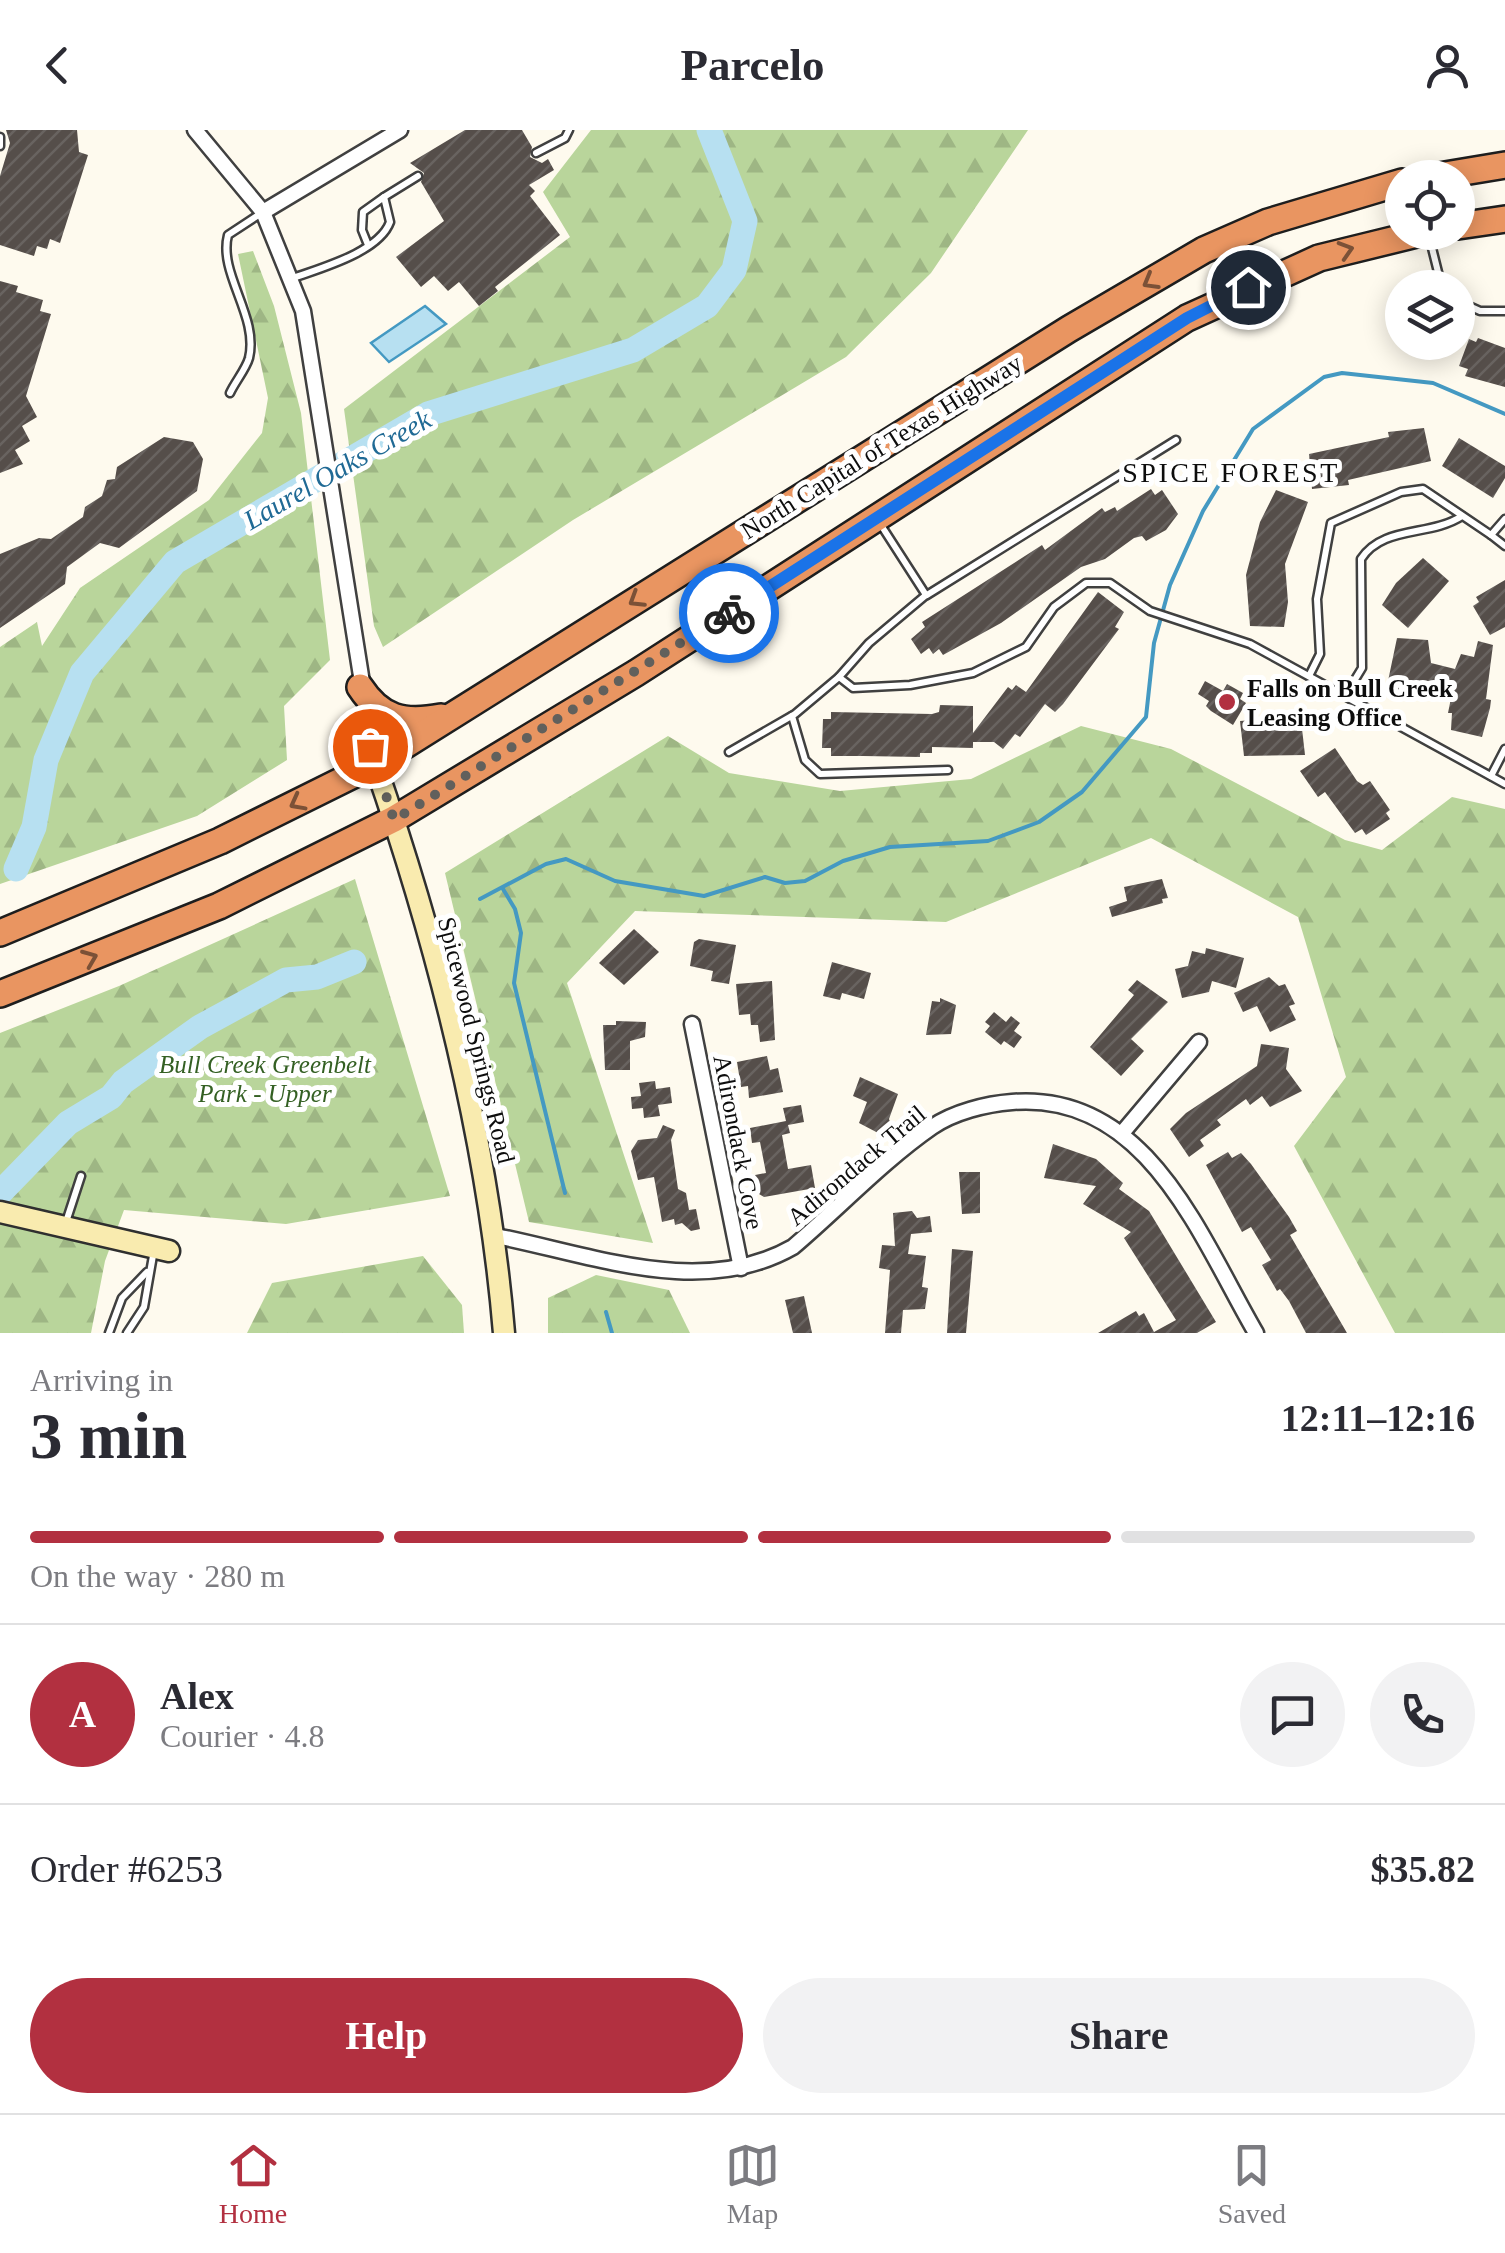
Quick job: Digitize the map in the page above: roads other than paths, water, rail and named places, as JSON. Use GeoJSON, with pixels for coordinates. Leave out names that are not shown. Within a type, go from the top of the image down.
{"type":"FeatureCollection","features":[{"type":"Feature","properties":{"kind":"highway"},"geometry":{"type":"LineString","coordinates":[[1475,170],[1505,165]]}},
{"type":"Feature","properties":{"kind":"highway","name":"North Capital of Texas Highway"},"geometry":{"type":"LineString","coordinates":[[0,933],[205,848],[375,764],[1069,328],[1204,250],[1268,222],[1385,187]]}},
{"type":"Feature","properties":{"kind":"highway"},"geometry":{"type":"LineString","coordinates":[[1475,223],[1505,219]]}},
{"type":"Feature","properties":{"kind":"highway"},"geometry":{"type":"LineString","coordinates":[[0,994],[218,906],[394,820],[636,673],[1187,318],[1319,258],[1385,242]]}},
{"type":"Feature","properties":{"kind":"highway"},"geometry":{"type":"LineString","coordinates":[[360,687],[373,707],[401,720],[451,716]]}},
{"type":"Feature","properties":{"kind":"main road","name":"Spicewood Springs Road"},"geometry":{"type":"LineString","coordinates":[[375,764],[394,820],[476,1130],[496,1236],[504,1333]]}},
{"type":"Feature","properties":{"kind":"main road"},"geometry":{"type":"LineString","coordinates":[[0,1212],[162,1250]]}},
{"type":"Feature","properties":{"kind":"street"},"geometry":{"type":"LineString","coordinates":[[196,130],[263,212],[304,311],[349,622],[375,764]]}},
{"type":"Feature","properties":{"kind":"street"},"geometry":{"type":"LineString","coordinates":[[263,212],[400,130]]}},
{"type":"Feature","properties":{"kind":"street","name":"Adirondack Cove"},"geometry":{"type":"LineString","coordinates":[[692,1024],[741,1268]]}},
{"type":"Feature","properties":{"kind":"street"},"geometry":{"type":"LineString","coordinates":[[1123,1132],[1200,1042]]}},
{"type":"Feature","properties":{"kind":"street","name":"Adirondack Trail"},"geometry":{"type":"LineString","coordinates":[[496,1236],[673,1272],[723,1273],[793,1247],[934,1125],[980,1107],[1032,1101],[1099,1118],[1123,1132],[1146,1153],[1170,1186],[1256,1333]]}},
{"type":"Feature","properties":{"kind":"lane"},"geometry":{"type":"LineString","coordinates":[[536,152],[565,138],[569,130]]}},
{"type":"Feature","properties":{"kind":"lane"},"geometry":{"type":"LineString","coordinates":[[0,137],[0,146]]}},
{"type":"Feature","properties":{"kind":"lane"},"geometry":{"type":"LineString","coordinates":[[368,245],[362,230],[363,212],[418,176]]}},
{"type":"Feature","properties":{"kind":"lane"},"geometry":{"type":"LineString","coordinates":[[292,278],[379,239],[390,222],[384,197]]}},
{"type":"Feature","properties":{"kind":"lane"},"geometry":{"type":"LineString","coordinates":[[230,393],[249,357],[236,281],[224,252],[228,235],[263,212]]}},
{"type":"Feature","properties":{"kind":"lane"},"geometry":{"type":"LineString","coordinates":[[1475,309],[1505,312]]}},
{"type":"Feature","properties":{"kind":"lane"},"geometry":{"type":"LineString","coordinates":[[729,752],[792,716],[926,595],[1176,440]]}},
{"type":"Feature","properties":{"kind":"lane"},"geometry":{"type":"LineString","coordinates":[[1309,676],[1320,654],[1316,599],[1331,524],[1401,492],[1423,489],[1505,546]]}},
{"type":"Feature","properties":{"kind":"lane"},"geometry":{"type":"LineString","coordinates":[[876,516],[926,595]]}},
{"type":"Feature","properties":{"kind":"lane"},"geometry":{"type":"LineString","coordinates":[[1344,696],[1362,668],[1361,559],[1370,546],[1388,537],[1444,528],[1462,516]]}},
{"type":"Feature","properties":{"kind":"lane"},"geometry":{"type":"LineString","coordinates":[[1491,535],[1505,519]]}},
{"type":"Feature","properties":{"kind":"lane"},"geometry":{"type":"LineString","coordinates":[[839,677],[853,688],[910,685],[973,673],[1026,647],[1054,607],[1086,583],[1110,583],[1130,600],[1191,626],[1250,644],[1505,784]]}},
{"type":"Feature","properties":{"kind":"lane"},"geometry":{"type":"LineString","coordinates":[[792,716],[805,760],[820,774],[835,777],[948,770]]}},
{"type":"Feature","properties":{"kind":"lane"},"geometry":{"type":"LineString","coordinates":[[1491,776],[1505,749]]}},
{"type":"Feature","properties":{"kind":"lane"},"geometry":{"type":"LineString","coordinates":[[64,1228],[80,1176]]}},
{"type":"Feature","properties":{"kind":"lane"},"geometry":{"type":"LineString","coordinates":[[109,1333],[122,1298],[162,1250]]}},
{"type":"Feature","properties":{"kind":"lane"},"geometry":{"type":"LineString","coordinates":[[127,1333],[144,1307],[148,1271]]}},
{"type":"Feature","properties":{"kind":"water"},"geometry":{"type":"Polygon","coordinates":[[[425,306],[446,324],[389,362],[371,343],[425,306]]]}},
{"type":"Feature","properties":{"kind":"waterway","name":"Laurel Oaks Creek"},"geometry":{"type":"LineString","coordinates":[[16,869],[34,827],[46,760],[82,673],[175,562],[428,414],[633,350],[707,306],[734,270],[745,221],[709,130]]}},
{"type":"Feature","properties":{"kind":"waterway"},"geometry":{"type":"LineString","coordinates":[[480,899],[546,864],[566,859],[615,881],[704,896],[765,877],[785,883],[805,881],[843,861],[890,847],[988,841],[1039,822],[1082,792],[1146,717],[1154,643],[1170,585],[1203,511],[1253,429],[1324,377],[1342,373],[1433,383],[1505,414]]}},
{"type":"Feature","properties":{"kind":"waterway"},"geometry":{"type":"LineString","coordinates":[[503,889],[515,909],[521,933],[514,983],[565,1193]]}},
{"type":"Feature","properties":{"kind":"waterway"},"geometry":{"type":"LineString","coordinates":[[0,1193],[68,1123],[111,1097],[123,1082],[200,1027],[286,980],[317,977],[354,962]]}},
{"type":"Feature","properties":{"kind":"waterway"},"geometry":{"type":"LineString","coordinates":[[606,1312],[612,1333]]}},
{"type":"Feature","properties":{"kind":"place","name":"Falls on Bull Creek Leasing Office"},"geometry":{"type":"Point","coordinates":[1227,702]}},
{"type":"Feature","properties":{"kind":"district","name":"SPICE FOREST"},"geometry":{"type":"Point","coordinates":[1231,472]}},
{"type":"Feature","properties":{"kind":"park label","name":"Bull Creek Greenbelt Park - Upper"},"geometry":{"type":"Point","coordinates":[265,1078]}}]}
